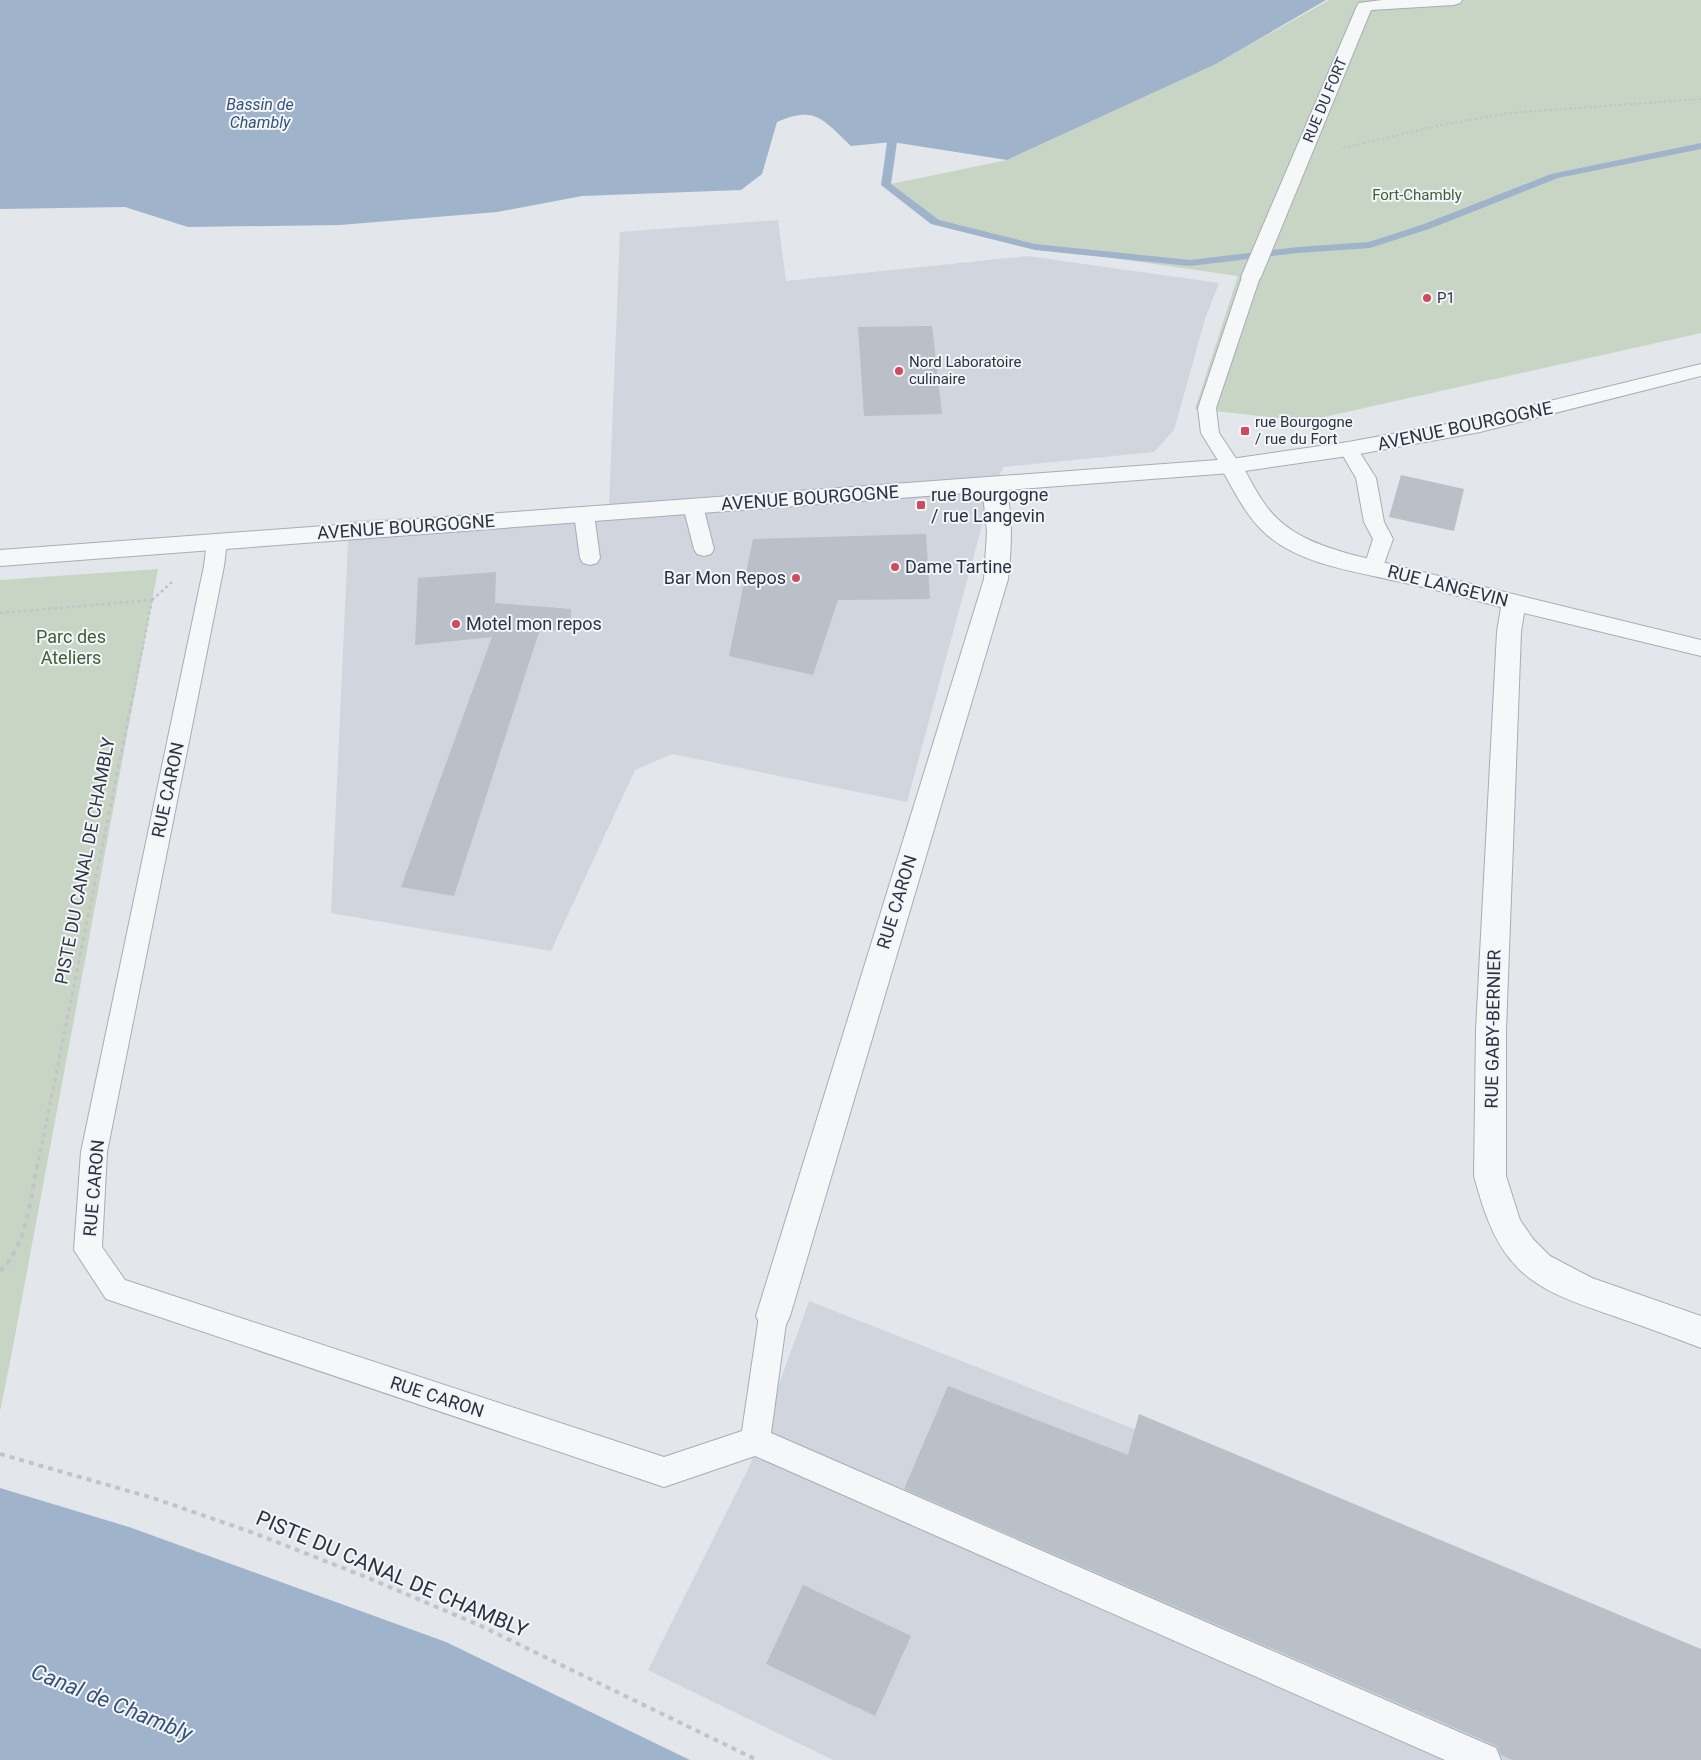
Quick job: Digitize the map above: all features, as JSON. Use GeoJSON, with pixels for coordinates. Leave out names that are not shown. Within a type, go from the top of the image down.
{"type":"FeatureCollection","features":[{"type":"Feature","properties":{"kind":"street","name":"RUE DU FORT"},"geometry":{"type":"LineString","coordinates":[[1257,262],[1365,6],[1454,0]]}},
{"type":"Feature","properties":{"kind":"street","name":"AVENUE BOURGOGNE"},"geometry":{"type":"LineString","coordinates":[[0,558],[1231,466],[1348,450],[1522,416],[1701,370]]}},
{"type":"Feature","properties":{"kind":"street","name":"RUE LANGEVIN"},"geometry":{"type":"LineString","coordinates":[[1231,466],[1259,510],[1281,535],[1309,549],[1374,567],[1701,648]]}},
{"type":"Feature","properties":{"kind":"street","name":"RUE CARON"},"geometry":{"type":"LineString","coordinates":[[773,1316],[996,579],[1000,552],[999,515],[993,485]]}},
{"type":"Feature","properties":{"kind":"street","name":"RUE GABY-BERNIER"},"geometry":{"type":"LineString","coordinates":[[1514,602],[1509,632],[1491,1030],[1490,1176],[1495,1197],[1514,1239],[1528,1257],[1547,1272],[1569,1284],[1701,1332]]}},
{"type":"Feature","properties":{"kind":"lane"},"geometry":{"type":"LineString","coordinates":[[1231,466],[1210,433],[1207,408],[1219,366],[1257,262]]}},
{"type":"Feature","properties":{"kind":"lane"},"geometry":{"type":"LineString","coordinates":[[1348,450],[1366,478],[1374,522],[1383,539],[1374,567]]}},
{"type":"Feature","properties":{"kind":"lane"},"geometry":{"type":"LineString","coordinates":[[694,506],[704,549]]}},
{"type":"Feature","properties":{"kind":"lane"},"geometry":{"type":"LineString","coordinates":[[584,514],[590,558]]}},
{"type":"Feature","properties":{"kind":"lane","name":"RUE CARON"},"geometry":{"type":"LineString","coordinates":[[217,541],[214,566],[94,1152],[88,1250],[116,1290],[664,1472],[755,1441]]}},
{"type":"Feature","properties":{"kind":"lane"},"geometry":{"type":"LineString","coordinates":[[773,1316],[755,1441],[1484,1760]]}},
{"type":"Feature","properties":{"kind":"path"},"geometry":{"type":"LineString","coordinates":[[1301,158],[1442,125],[1508,113],[1701,99]]}},
{"type":"Feature","properties":{"kind":"path","name":"PISTE DU CANAL DE CHAMBLY"},"geometry":{"type":"LineString","coordinates":[[0,613],[152,600],[26,1223],[11,1261],[0,1271]]}},
{"type":"Feature","properties":{"kind":"path","name":"PISTE DU CANAL DE CHAMBLY"},"geometry":{"type":"LineString","coordinates":[[0,1454],[153,1498],[366,1576],[480,1625],[757,1760]]}},
{"type":"Feature","properties":{"kind":"shaded area"},"geometry":{"type":"Polygon","coordinates":[[[778,220],[786,281],[1027,256],[1219,283],[1205,319],[1174,430],[1154,452],[1004,467],[993,485],[907,802],[672,754],[635,770],[551,951],[331,913],[349,521],[609,506],[620,232],[778,220]]]}},
{"type":"Feature","properties":{"kind":"shaded area"},"geometry":{"type":"Polygon","coordinates":[[[809,1301],[1701,1652],[1701,1760],[833,1760],[648,1670],[750,1465],[809,1301]]]}},
{"type":"Feature","properties":{"kind":"green space","name":"Fort-Chambly"},"geometry":{"type":"Polygon","coordinates":[[[1329,0],[1701,0],[1701,333],[1306,421],[1195,409],[1238,276],[1035,247],[935,222],[886,185],[1007,160],[1216,64],[1329,0]]]}},
{"type":"Feature","properties":{"kind":"green space","name":"Parc des Ateliers"},"geometry":{"type":"Polygon","coordinates":[[[158,569],[11,1357],[0,1411],[0,580],[158,569]]]}},
{"type":"Feature","properties":{"kind":"water","name":"Bassin de Chambly"},"geometry":{"type":"Polygon","coordinates":[[[0,0],[1326,0],[1216,64],[1007,160],[892,142],[851,146],[826,122],[810,115],[801,115],[777,122],[762,174],[741,190],[582,196],[497,212],[340,225],[188,227],[125,207],[0,209],[0,0]]]}},
{"type":"Feature","properties":{"kind":"water","name":"Canal de Chambly"},"geometry":{"type":"Polygon","coordinates":[[[0,1488],[129,1527],[446,1642],[690,1760],[0,1760],[0,1488]]]}},
{"type":"Feature","properties":{"kind":"building","name":"Nord Laboratoire culinaire"},"geometry":{"type":"Polygon","coordinates":[[[932,326],[942,414],[864,416],[858,327],[932,326]]]}},
{"type":"Feature","properties":{"kind":"building"},"geometry":{"type":"Polygon","coordinates":[[[1401,475],[1464,489],[1454,531],[1389,517],[1401,475]]]}},
{"type":"Feature","properties":{"kind":"building"},"geometry":{"type":"Polygon","coordinates":[[[926,534],[930,599],[838,600],[813,675],[729,656],[753,539],[926,534]]]}},
{"type":"Feature","properties":{"kind":"building"},"geometry":{"type":"Polygon","coordinates":[[[496,572],[495,603],[571,609],[571,629],[539,632],[454,896],[401,887],[492,637],[415,645],[418,578],[496,572]]]}},
{"type":"Feature","properties":{"kind":"building"},"geometry":{"type":"Polygon","coordinates":[[[948,1386],[1128,1455],[1139,1414],[1701,1649],[1701,1760],[1512,1760],[1501,1755],[1497,1746],[904,1489],[948,1386]]]}},
{"type":"Feature","properties":{"kind":"building"},"geometry":{"type":"Polygon","coordinates":[[[803,1585],[911,1636],[875,1716],[766,1664],[803,1585]]]}},
{"type":"Feature","properties":{"kind":"waterway"},"geometry":{"type":"LineString","coordinates":[[892,142],[886,185],[935,222],[1035,247],[1190,263],[1298,250],[1370,245],[1428,226],[1555,176],[1701,146]]}},
{"type":"Feature","properties":{"kind":"place","name":"P1"},"geometry":{"type":"Point","coordinates":[1427,298]}},
{"type":"Feature","properties":{"kind":"place","name":"Nord Laboratoire culinaire"},"geometry":{"type":"Point","coordinates":[899,371]}},
{"type":"Feature","properties":{"kind":"place","name":"rue Bourgogne / rue du Fort"},"geometry":{"type":"Point","coordinates":[1245,431]}},
{"type":"Feature","properties":{"kind":"place","name":"rue Bourgogne / rue Langevin"},"geometry":{"type":"Point","coordinates":[921,505]}},
{"type":"Feature","properties":{"kind":"place","name":"Dame Tartine"},"geometry":{"type":"Point","coordinates":[895,567]}},
{"type":"Feature","properties":{"kind":"place","name":"Bar Mon Repos"},"geometry":{"type":"Point","coordinates":[796,578]}},
{"type":"Feature","properties":{"kind":"place","name":"Motel mon repos"},"geometry":{"type":"Point","coordinates":[456,624]}}]}
